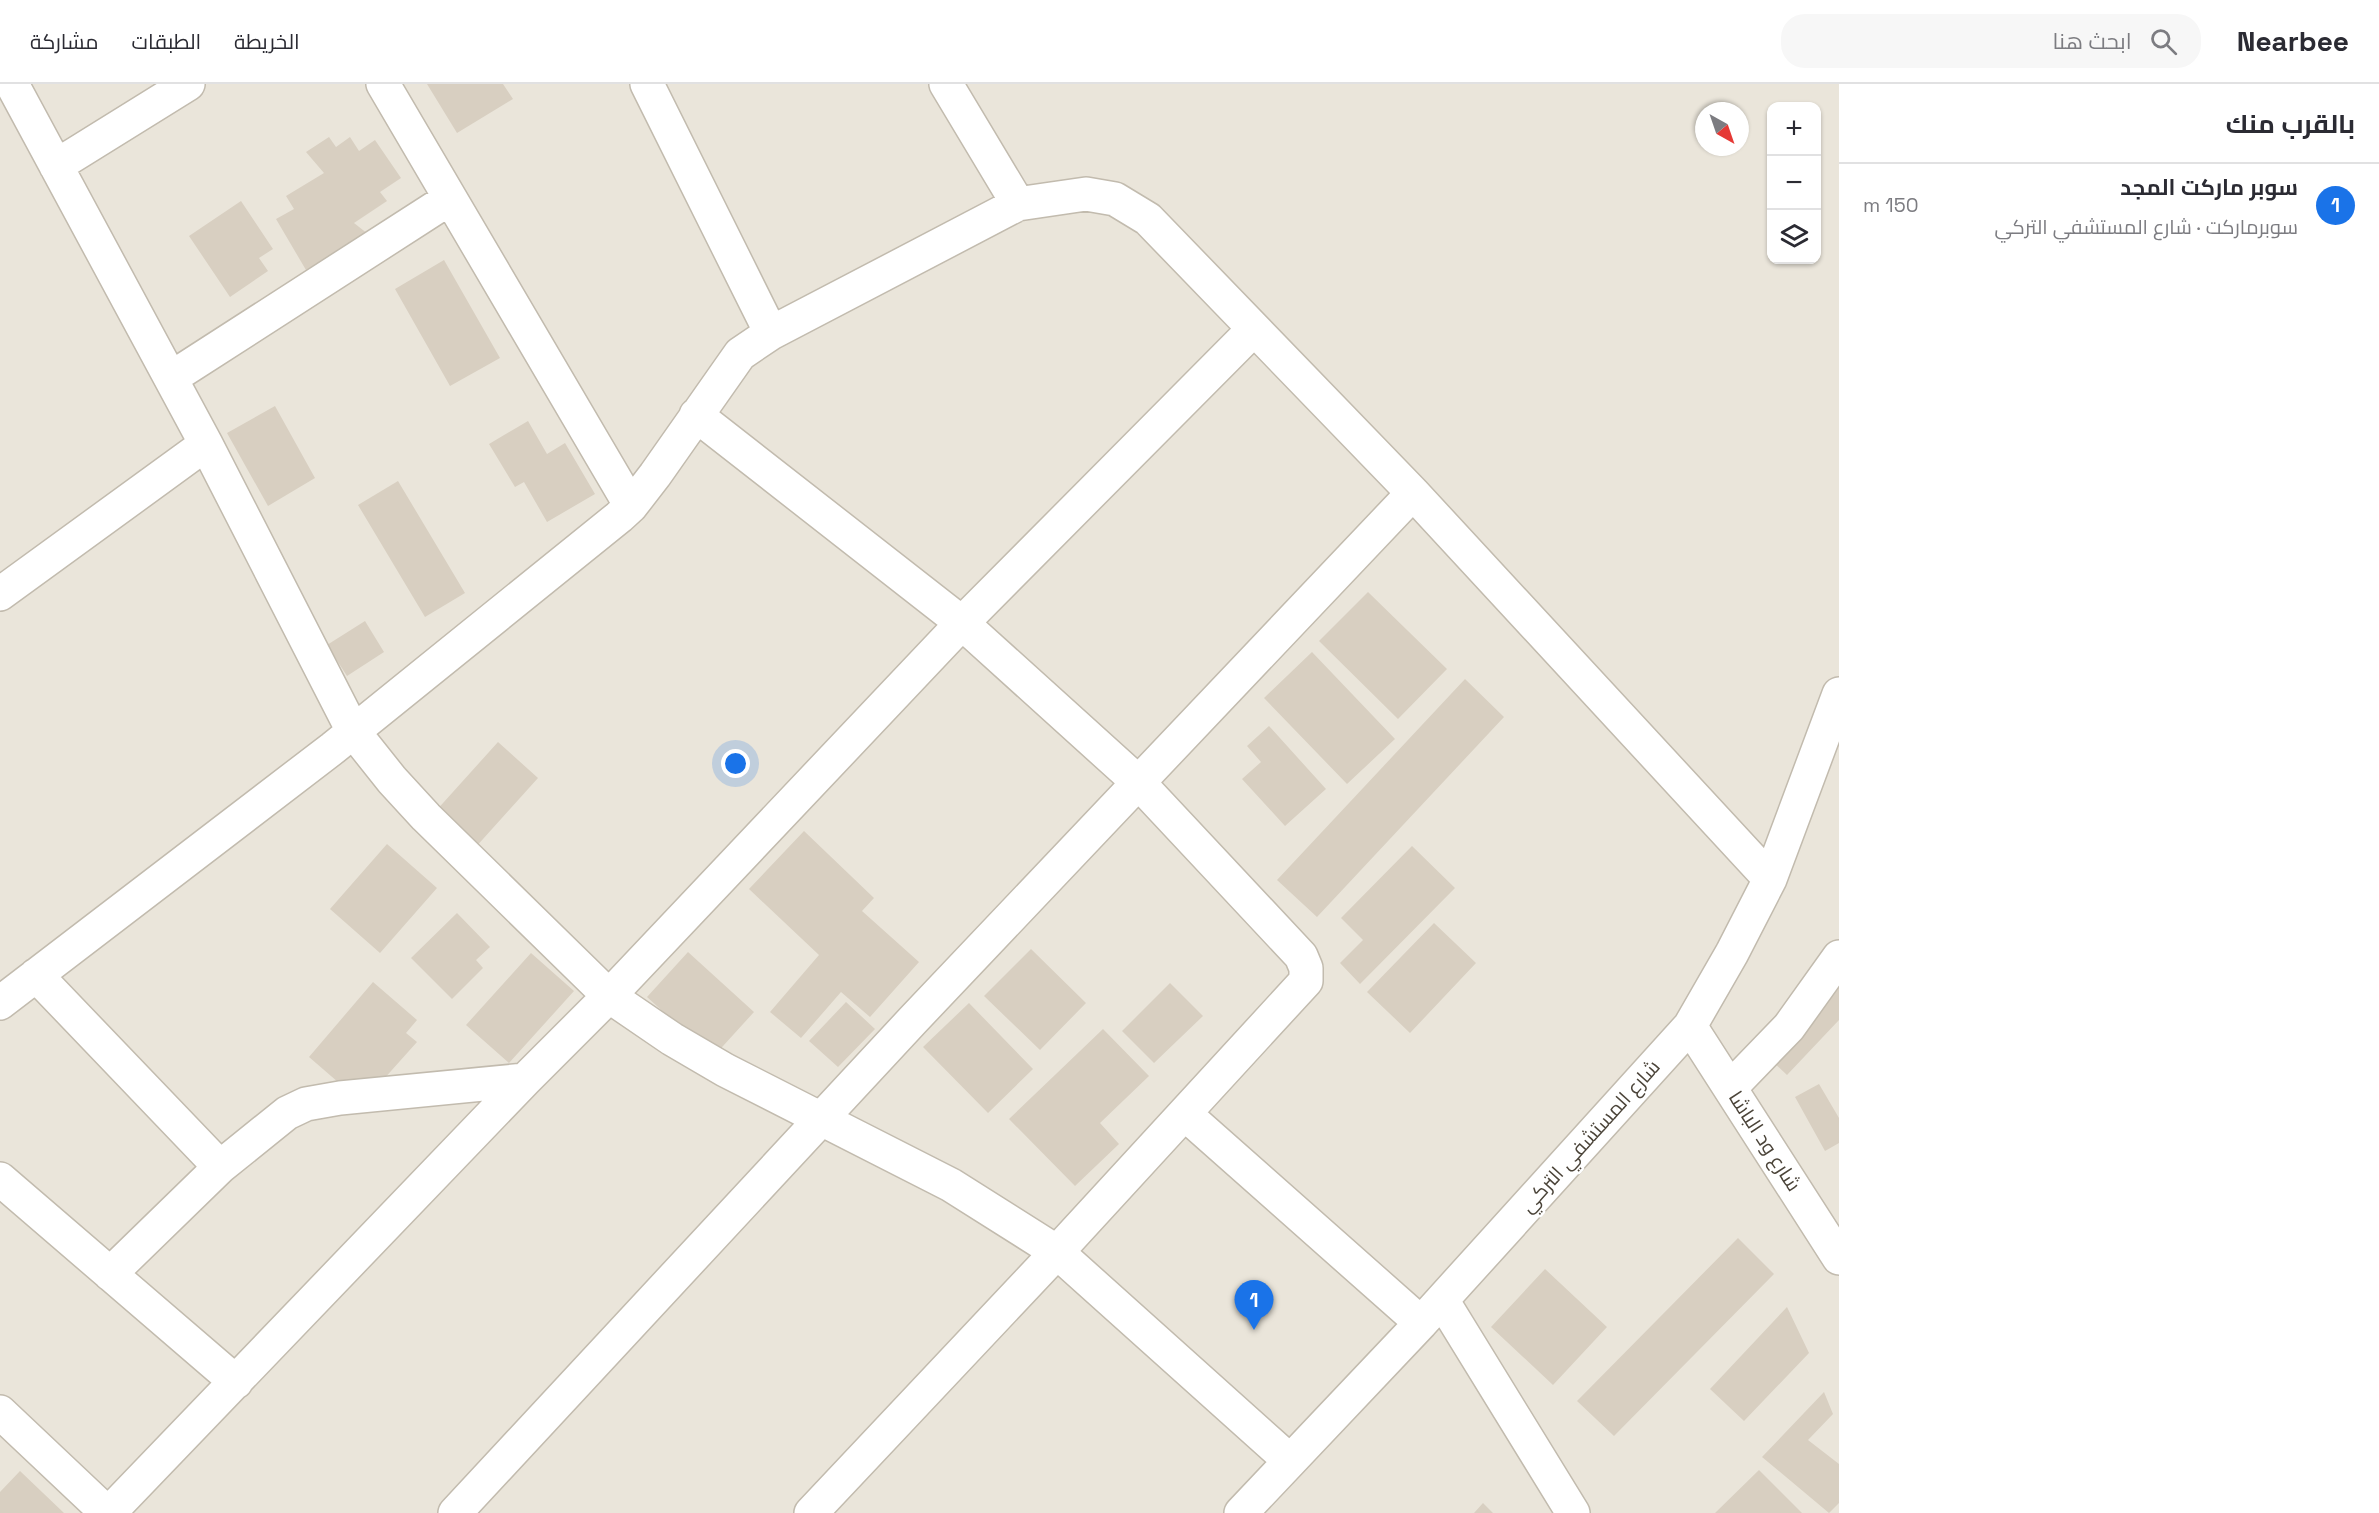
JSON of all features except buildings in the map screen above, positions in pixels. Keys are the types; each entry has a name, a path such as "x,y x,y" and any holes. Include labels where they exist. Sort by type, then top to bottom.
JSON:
{"street":[{"path":"12,84 206,444 354,731 392,780 426,817 609,996 672,1039 725,1070 822,1117 951,1185 1057,1252 1290,1461"},
{"path":"56,166 188,84"},
{"path":"383,84 632,506"},
{"path":"647,84 771,333"},
{"path":"946,84 1018,204"},
{"path":"0,1003 354,731 632,506 740,354 771,333 1018,204 1086,194 1115,200 1148,219 1413,493 1770,879"},
{"path":"171,378 449,199"},
{"path":"0,1412 108,1513 525,1080 609,996 962,623 1254,329"},
{"path":"696,415 962,623 1139,783 1301,956 1306,968 1306,981 1057,1252 811,1513"},
{"path":"0,594 206,444"},
{"path":"455,1513 822,1117 1413,493"},
{"name":"شارع المستشفي التركي","path":"1241,1513 1431,1312 1690,1026 1770,879 1839,694"},
{"path":"1731,1087 1789,1027 1839,957"},
{"path":"36,975 220,1167"},
{"name":"شارع ود الباشا","path":"1690,1026 1839,1258"},
{"path":"110,1274 220,1167 287,1113 306,1104 340,1098 525,1080"},
{"path":"1185,1114 1431,1312 1574,1513"},
{"path":"0,1179 236,1382"}],"shaded area":[{"path":"0,84 1839,84 1839,1513 0,1513"}],"place":[{"name":"سوبر ماركت المجد","path":"1254,1330"}]}
